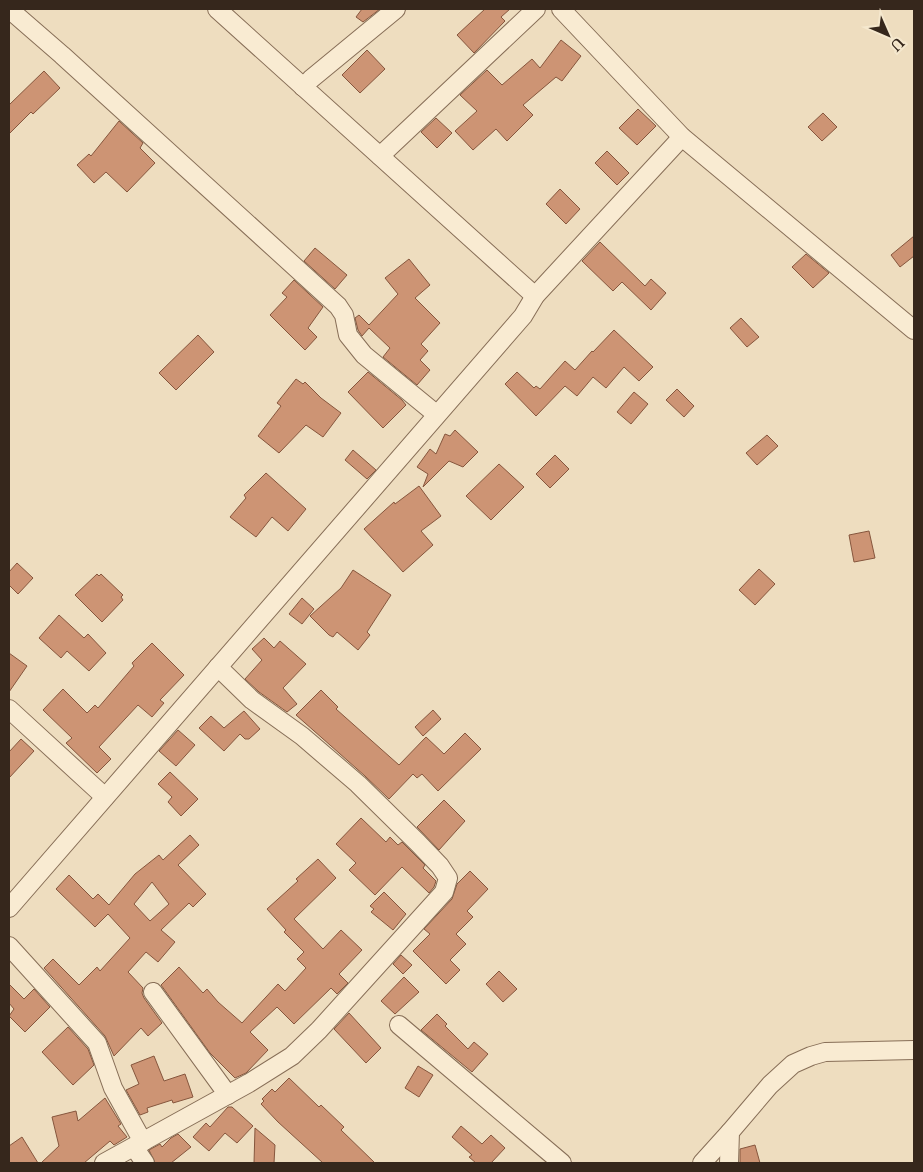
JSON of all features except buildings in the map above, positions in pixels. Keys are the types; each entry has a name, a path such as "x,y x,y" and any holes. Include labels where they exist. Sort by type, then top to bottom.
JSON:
{"street":[{"path":"9,9 338,306 344,315 348,335 364,355 436,414"},
{"path":"217,9 535,296"},
{"path":"303,87 396,9"},
{"path":"380,156 536,9"},
{"path":"561,9 682,137 914,330"},
{"path":"9,908 436,414 524,316 535,296 682,137"},
{"path":"104,1163 285,1061 305,1045 444,892 448,878 418,842 358,784 302,736 252,700 218,667"},
{"path":"9,710 105,797"},
{"path":"9,946 97,1043 113,1088 145,1163"},
{"path":"153,992 228,1094"},
{"path":"398,1025 562,1163"},
{"path":"702,1163 780,1075 793,1064 826,1052 914,1050"},
{"path":"729,1163 730,1132"}]}
